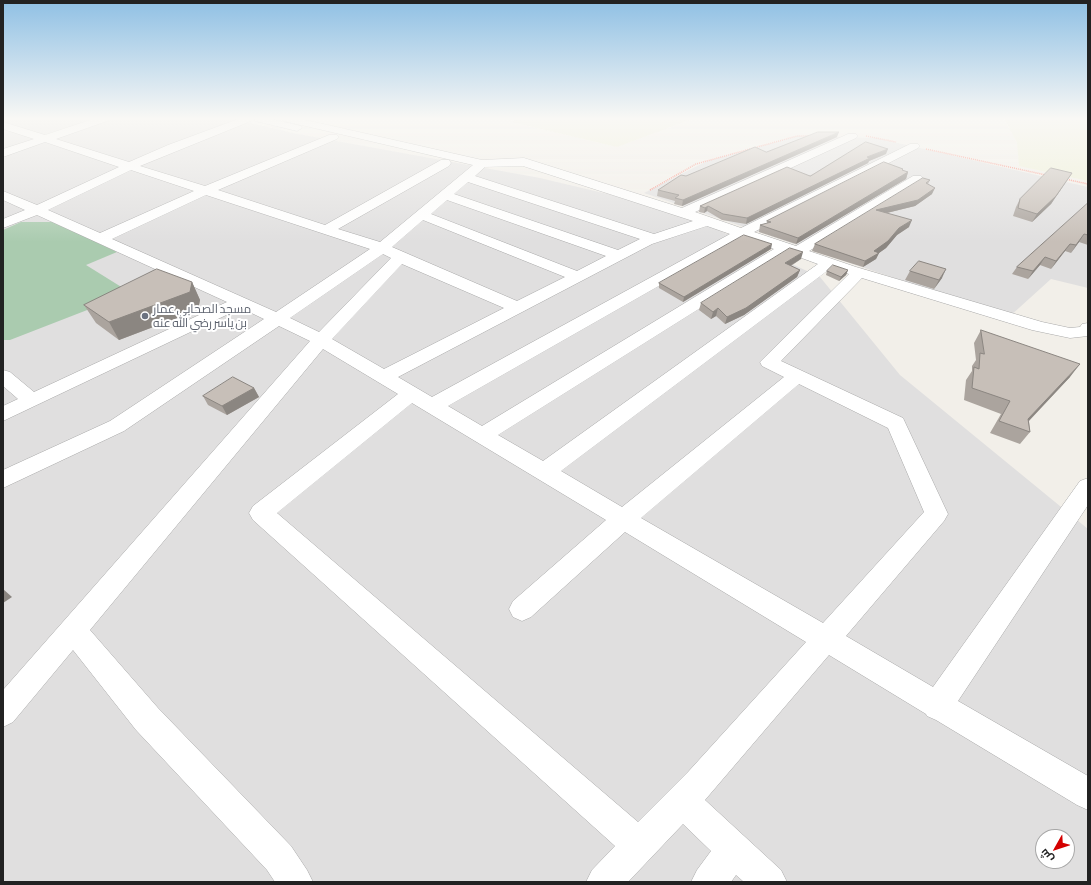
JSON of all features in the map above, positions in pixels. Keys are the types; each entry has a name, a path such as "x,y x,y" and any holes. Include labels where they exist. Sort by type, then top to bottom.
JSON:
{"street":[{"path":"109,159 391,252 518,308"},
{"path":"3,224 38,211 145,159"},
{"path":"100,239 205,191 281,159"},
{"path":"429,159 474,170 524,162 636,197 859,273 1038,326 1070,332 1085,332 1088,328"},
{"path":"435,159 474,170 656,239"},
{"path":"684,213 801,159"},
{"path":"639,845 261,513 421,400 804,200 887,159"},
{"path":"326,230 445,163"},
{"path":"3,712 321,340 422,215 474,170"},
{"path":"482,435 791,250 917,179"},
{"path":"3,195 241,302 276,320 307,332 824,640 1088,794"},
{"path":"445,195 620,256"},
{"path":"422,215 579,277"},
{"path":"383,377 620,256 656,239 707,221"},
{"path":"3,480 117,426 276,320 391,252"},
{"path":"543,473 829,263"},
{"path":"604,882 682,802 936,514 896,423 769,362 859,273"},
{"path":"3,414 241,302"},
{"path":"1070,332 1088,339"},
{"path":"3,376 30,400"},
{"path":"522,609 622,520 797,376"},
{"path":"938,706 1088,487"},
{"path":"73,629 147,719 279,858 295,882"},
{"path":"682,802 769,882"},
{"path":"709,882 734,850"}],"path":[{"path":"636,197 696,164 713,159"},
{"path":"975,159 1046,175"},
{"path":"1062,178 1088,184"}],"shaded area":[{"path":"3,159 437,159 540,178 675,210 820,277 900,375 1088,529 1088,882 3,882"},
{"path":"713,159 969,159 1088,187 1088,288 1051,279 1009,317 644,193"}],"green space":[{"path":"1018,159 1088,159 1088,181 1019,166"},
{"path":"21,222 54,222 117,252 86,265 131,293 10,340 3,340 3,230"}],"building":[{"path":"726,159 776,159 683,200 675,198 679,195 658,190 681,175 686,176"},
{"path":"838,159 867,159 747,218 723,214 708,206 705,208 700,206 787,167 810,176"},
{"path":"884,162 908,172 798,238 760,225 771,222 767,221"},
{"path":"1051,168 1072,173 1056,196 1037,214 1018,208 1020,199"},
{"path":"923,178 930,180 926,183 935,188 918,200 876,210 912,220 899,228 888,241 874,251 879,253 865,261 815,244"},
{"path":"1088,203 1088,235 1084,234 1076,245 1070,244 1056,261 1045,257 1033,271 1017,267"},
{"path":"744,235 772,244 684,297 659,283"},
{"path":"790,248 803,252 785,263 800,270 746,308 727,317 718,308 713,312 701,303"},
{"path":"919,261 946,269 939,280 910,271"},
{"path":"833,265 848,270 841,277 827,271"},
{"path":"157,269 192,282 190,292 109,322 84,305"},
{"path":"981,330 1080,364 1028,419 1030,432 999,421 1010,401 972,388 974,367 979,369 980,353 984,354"},
{"path":"233,377 254,388 222,406 203,396"}],"place":[{"name":"مسجد الصحابي عمار بن ياسر رضي الله عنه","path":"145,316"}]}
